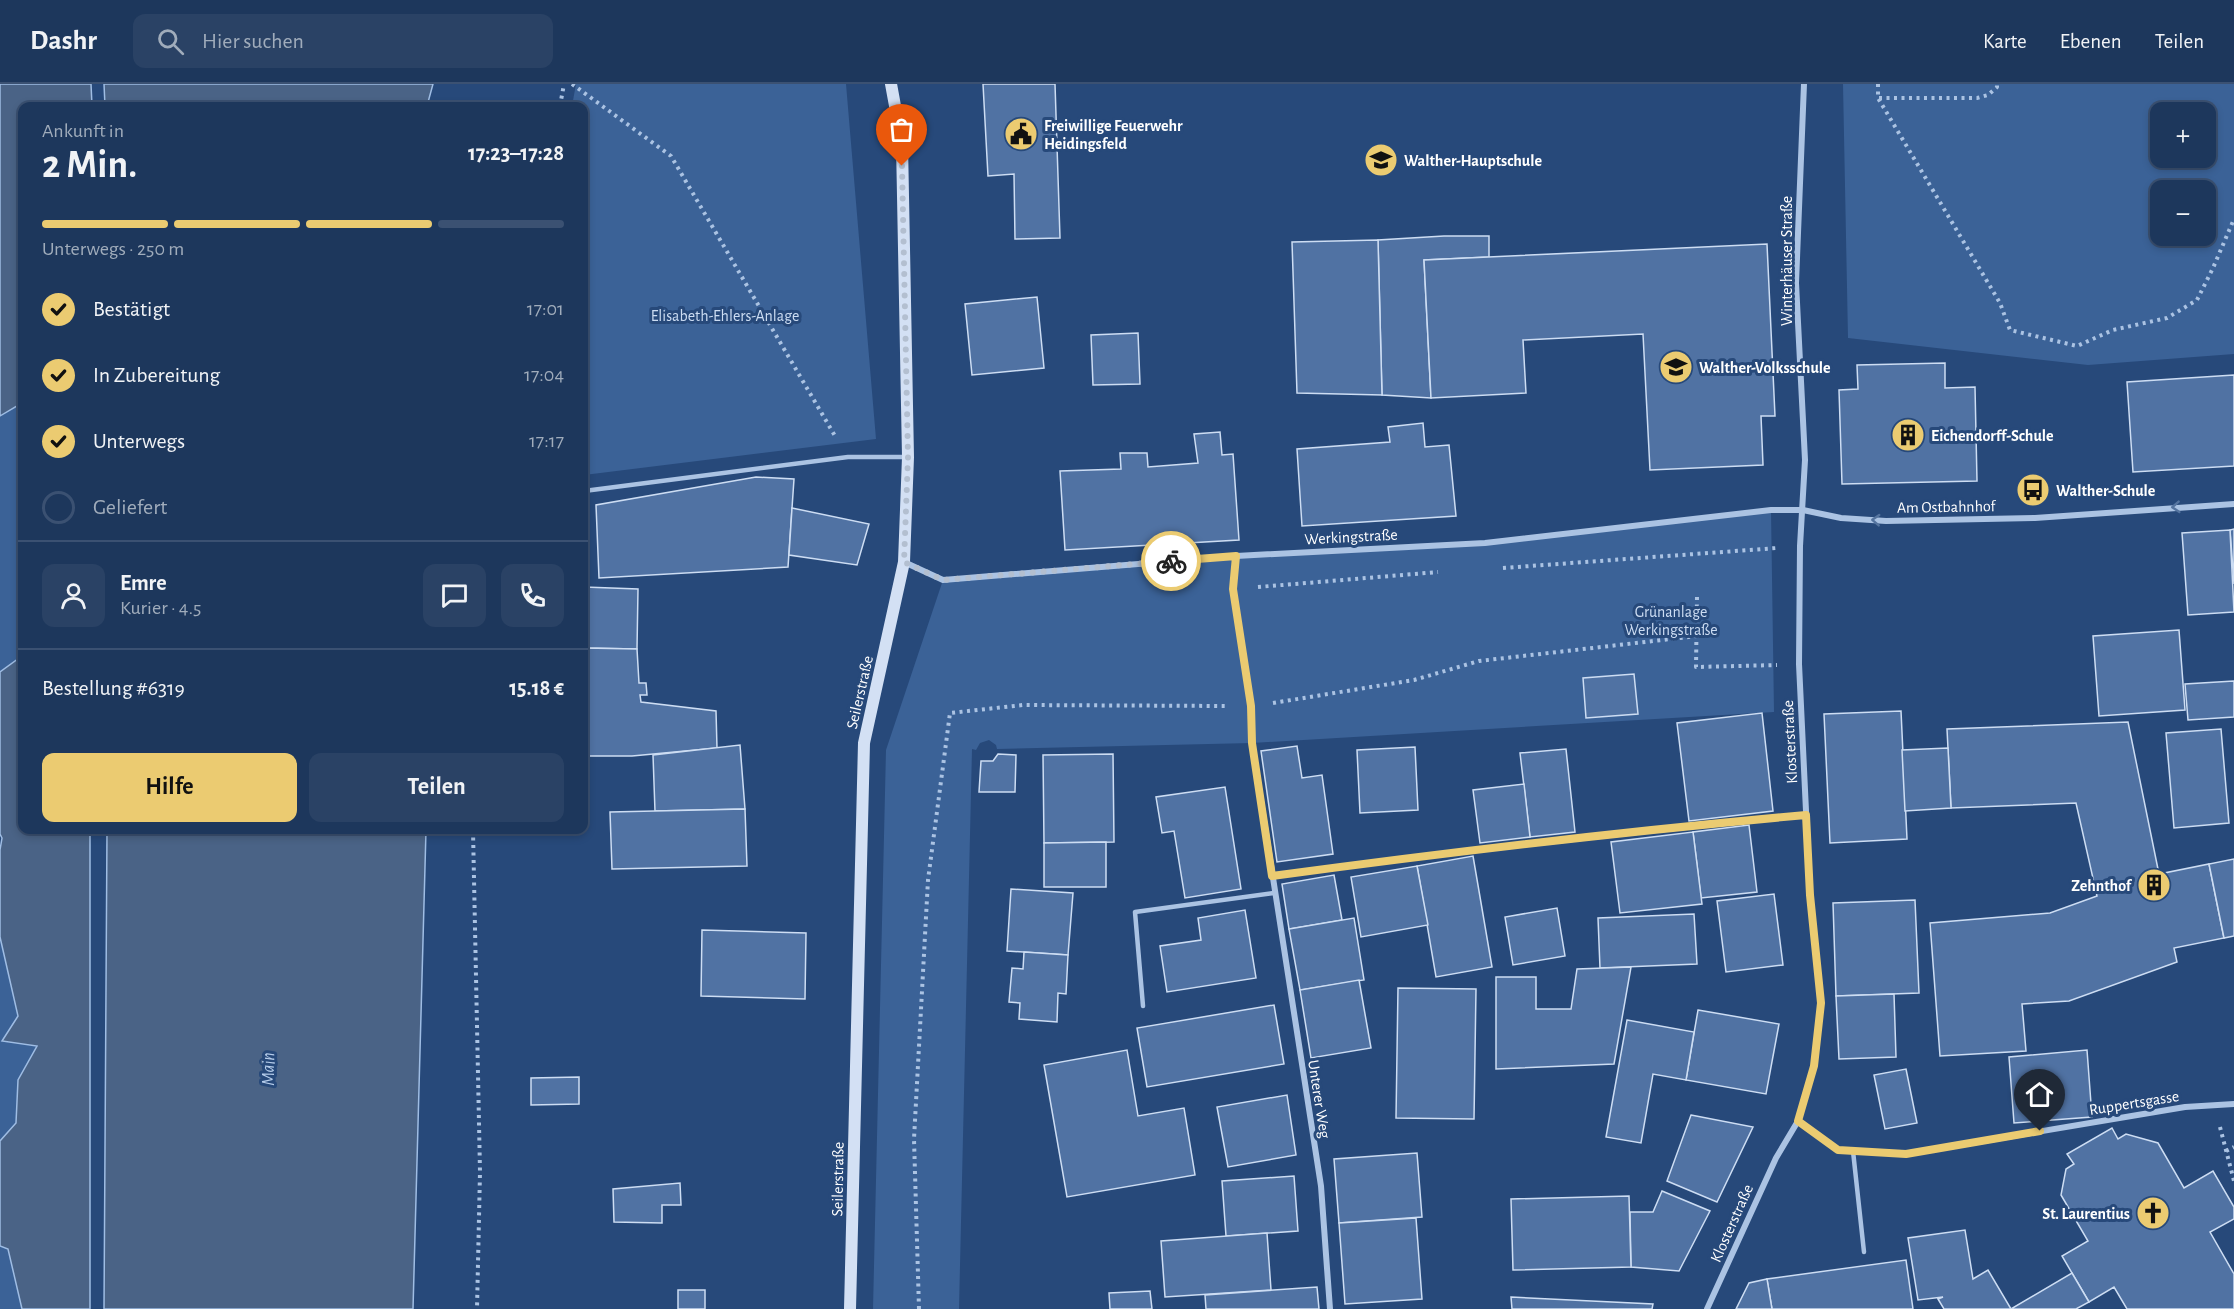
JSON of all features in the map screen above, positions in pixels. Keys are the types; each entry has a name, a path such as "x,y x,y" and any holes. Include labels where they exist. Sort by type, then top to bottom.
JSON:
{"main road":[{"name":"Seilerstraße","path":"850,1309 864,743 904,562 908,457 902,144 891,84"}],"street":[{"name":"Winterhäuser Straße","path":"1803,510 1805,460 1796,283 1804,84"},
{"name":"Am Ostbahnhof","path":"1803,510 1841,518 1897,520 2035,518 2234,504"},
{"name":"Werkingstraße","path":"904,562 943,580 1236,556 1485,543 1771,510 1803,510"},
{"name":"Klosterstraße","path":"1707,1309 1772,1167 1798,1121 1814,1066 1821,1003 1810,895 1799,664 1800,546 1803,510"},
{"name":"Unterer Weg","path":"1236,556 1233,589 1251,706 1252,743 1321,1186 1330,1309"},
{"path":"1272,876 1497,846 1806,815"},
{"name":"Ruppertsgasse","path":"1798,1121 1838,1150 1906,1154 2185,1107 2234,1104"}],"lane":[{"path":"588,490 848,457 908,457"},
{"path":"1143,1006 1135,912 1274,893"},
{"path":"1853,1151 1864,1252"}],"path":[{"path":"561,102 564,84"},
{"path":"572,84 671,156 848,457"},
{"path":"1878,84 1878,98 2000,303 2010,330 2077,346 2113,330 2167,318 2196,300 2234,219"},
{"path":"1878,98 1977,98 1988,95 1997,87 1997,84"},
{"path":"1499,568 1662,558 1800,546"},
{"path":"1233,589 1441,572"},
{"path":"1697,597 1696,667 1799,664"},
{"path":"919,1309 914,1139 927,880 950,713 1023,705 1251,706 1414,680 1479,661 1697,636"},
{"path":"473,834 480,1172 477,1309"},
{"path":"2219,1121 2234,1181"},
{"path":"2226,1151 2234,1147"}],"green space":[{"name":"Elisabeth-Ehlers-Anlage","path":"576,84 846,84 876,439 588,475 588,102 573,102"},
{"path":"1843,84 2234,84 2234,354 2088,365 1848,338"},
{"path":"18,405 18,659 0,672 0,416"},
{"name":"Grünanlage Werkingstraße","path":"1771,510 1774,712 1252,743 997,749 996,745 989,740 980,743 976,750 972,749 959,1309 873,1309 886,750 943,580 1236,556 1485,543"},
{"path":"0,937 18,1016 37,1046 18,1080 16,1123 0,1141"},
{"path":"0,1246 8,1249 22,1309 0,1309"}],"water":[{"path":"0,84 91,84 92,102 18,102 18,405 0,416"},
{"path":"104,84 433,84 428,102 105,102"},
{"path":"18,659 18,834 90,834 90,1309 22,1309 8,1249 0,1246 0,1141 16,1123 18,1080 37,1046 2,1041 18,1016 0,937 2,838 0,834 0,672"},
{"name":"Main","path":"107,834 426,834 413,1309 104,1309"}],"building":[{"name":"Freiwillige Feuerwehr Heidingsfeld","path":"983,84 1055,84 1060,238 1015,239 1014,174 988,176"},
{"path":"1489,236 1489,257 1424,260 1431,398 1382,395 1378,240"},
{"path":"1378,240 1382,395 1297,393 1292,242"},
{"path":"1767,244 1775,416 1761,416 1763,465 1650,470 1643,334 1523,340 1526,393 1431,398 1424,260"},
{"path":"1037,297 1044,368 972,375 965,304"},
{"path":"1138,333 1140,384 1093,385 1091,335"},
{"name":"Eichendorff-Schule","path":"1945,363 1945,388 1975,387 1977,481 1842,484 1839,390 1858,389 1857,365"},
{"path":"2234,375 2234,466 2133,472 2127,382"},
{"path":"1423,423 1425,447 1449,445 1456,516 1302,526 1297,449 1390,442 1388,427"},
{"path":"1220,432 1222,455 1233,454 1239,540 1065,550 1060,471 1121,469 1120,453 1147,453 1148,467 1198,463 1194,434"},
{"path":"756,477 794,479 788,567 599,578 596,505"},
{"path":"792,508 869,524 857,565 789,555"},
{"path":"2234,529 2234,584 2230,530"},
{"path":"2230,530 2234,612 2188,615 2182,533"},
{"path":"588,587 638,589 637,649 588,648"},
{"path":"2179,630 2185,710 2099,716 2093,636"},
{"path":"588,648 637,649 639,683 646,683 647,695 640,695 641,702 716,711 717,748 632,756 588,756"},
{"path":"1634,674 1638,714 1586,718 1583,678"},
{"path":"2234,681 2234,717 2188,720 2185,684"},
{"path":"1901,711 1907,839 1830,843 1824,714"},
{"path":"1762,713 1773,811 1689,821 1677,723"},
{"name":"Zehnthof","path":"2128,722 2159,874 2209,864 2224,938 2174,948 2177,962 2069,1001 2022,1004 2026,1051 1940,1056 1930,923 2050,913 2097,896 2076,803 1951,808 1947,729"},
{"path":"2221,729 2229,823 2174,828 2166,733"},
{"path":"740,745 745,809 655,811 653,755"},
{"path":"1297,746 1302,778 1322,775 1333,854 1277,862 1261,751"},
{"path":"1415,747 1418,810 1360,813 1357,750"},
{"path":"1948,748 1951,808 1905,811 1902,750"},
{"path":"1566,749 1575,832 1530,837 1520,753"},
{"path":"998,754 1016,755 1015,792 979,792 981,761 993,761"},
{"path":"1113,754 1114,842 1044,843 1043,755"},
{"path":"1524,784 1530,837 1480,843 1473,790"},
{"path":"1225,787 1241,889 1185,898 1174,831 1162,833 1156,797"},
{"path":"745,809 747,866 612,869 610,812"},
{"path":"1749,825 1757,892 1701,898 1693,832"},
{"path":"1693,832 1702,904 1620,913 1611,842"},
{"path":"1106,842 1106,887 1044,887 1044,843"},
{"path":"1473,856 1492,967 1436,977 1417,866"},
{"path":"2234,859 2234,936 2224,938 2209,864"},
{"path":"1417,866 1428,925 1361,937 1351,877"},
{"path":"1334,875 1342,920 1289,929 1282,884"},
{"path":"1011,889 1073,893 1068,955 1007,951"},
{"path":"1774,894 1783,965 1726,972 1717,901"},
{"path":"1915,900 1919,993 1836,996 1833,903"},
{"path":"1557,908 1565,956 1513,965 1505,917"},
{"path":"1245,910 1256,978 1167,992 1160,946 1201,940 1198,918"},
{"path":"1694,914 1697,964 1600,968 1598,918"},
{"path":"1354,918 1364,980 1300,990 1289,929"},
{"path":"702,930 806,933 805,999 701,996"},
{"path":"1024,952 1068,955 1066,994 1058,993 1057,1022 1019,1019 1020,1003 1009,1002 1012,968 1023,969"},
{"path":"1631,967 1614,1064 1496,1069 1496,977 1536,977 1536,1009 1571,1009 1577,969"},
{"path":"1359,980 1371,1048 1311,1058 1300,990"},
{"path":"1398,988 1476,989 1474,1119 1396,1118"},
{"path":"1894,994 1896,1057 1839,1059 1836,996"},
{"path":"1274,1005 1284,1064 1147,1087 1137,1028"},
{"path":"1698,1010 1779,1024 1766,1094 1686,1080"},
{"path":"1627,1020 1694,1032 1686,1080 1653,1074 1641,1143 1606,1137"},
{"path":"1127,1050 1138,1116 1184,1108 1195,1175 1067,1197 1044,1065"},
{"path":"2087,1050 2092,1117 2014,1123 2009,1057"},
{"path":"1906,1069 1917,1123 1885,1129 1874,1075"},
{"path":"579,1077 579,1104 531,1105 531,1078"},
{"path":"1287,1095 1296,1155 1228,1167 1217,1107"},
{"path":"1691,1115 1753,1127 1717,1202 1667,1181"},
{"name":"St. Laurentius","path":"2112,1128 2118,1139 2126,1134 2158,1143 2184,1188 2213,1171 2234,1207 2234,1219 2210,1232 2234,1274 2234,1309 2127,1309 2114,1287 2089,1302 2062,1256 2088,1241 2061,1195 2066,1169 2074,1164 2067,1154"},
{"path":"1417,1153 1422,1217 1339,1223 1334,1159"},
{"path":"1294,1176 1298,1231 1226,1236 1222,1181"},
{"path":"680,1183 681,1205 662,1205 662,1223 614,1222 613,1189"},
{"path":"1662,1191 1710,1211 1679,1271 1631,1267 1630,1212 1653,1212"},
{"path":"1629,1196 1631,1267 1513,1270 1511,1199"},
{"path":"1416,1218 1422,1299 1345,1304 1339,1223"},
{"path":"1965,1230 1973,1279 1988,1270 2011,1309 1944,1309 1938,1299 1943,1297 1918,1300 1908,1238"},
{"path":"1267,1233 1271,1290 1165,1297 1161,1241"},
{"path":"1906,1260 1913,1309 1772,1309 1767,1279"},
{"path":"2072,1273 2089,1302 2076,1309 2011,1309"},
{"path":"1767,1279 1772,1309 1736,1309 1749,1283"},
{"path":"1317,1287 1319,1309 1206,1309 1205,1295"},
{"path":"678,1290 705,1290 705,1309 678,1309"},
{"path":"1150,1291 1152,1309 1110,1309 1109,1293"},
{"path":"1511,1297 1653,1304 1652,1309 1512,1309"}],"way so far":[{"path":"902,166 908,457 904,562 943,580 1171,561"}],"place":[{"name":"Freiwillige Feuerwehr Heidingsfeld","path":"1021,134"},
{"name":"Walther-Hauptschule","path":"1381,160"},
{"name":"Walther-Volksschule","path":"1676,367"},
{"name":"Eichendorff-Schule","path":"1908,435"},
{"name":"Walther-Schule","path":"2033,490"},
{"name":"Zehnthof","path":"2154,885"},
{"name":"St. Laurentius","path":"2153,1213"}],"route":[{"path":"1171,561 1236,556 1233,589 1251,706 1252,743 1272,876 1474,849 1806,815 1810,895 1821,1003 1814,1066 1798,1121 1838,1150 1906,1154 2040,1131"}]}
